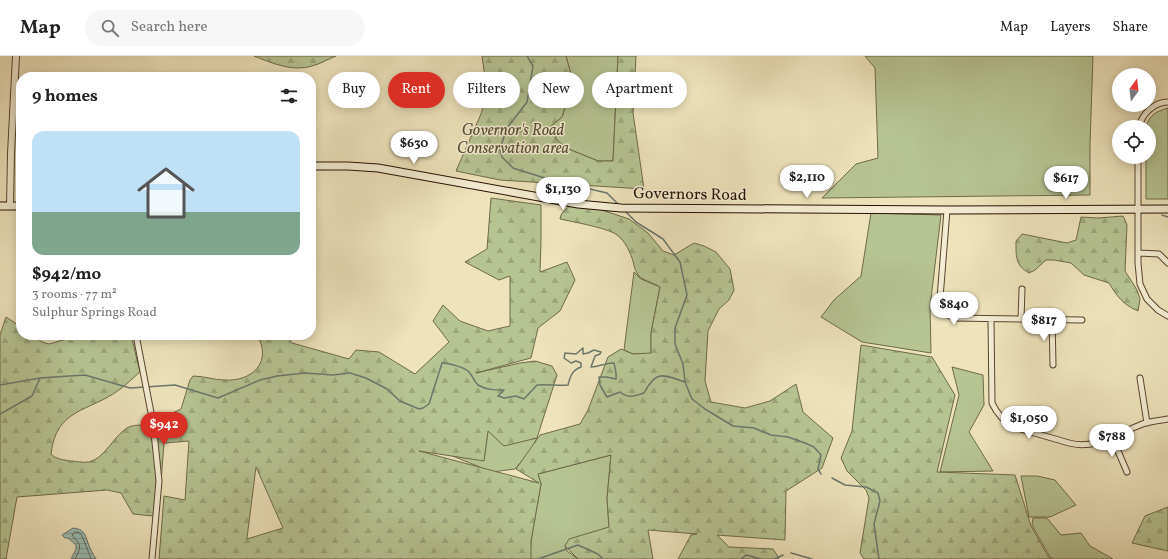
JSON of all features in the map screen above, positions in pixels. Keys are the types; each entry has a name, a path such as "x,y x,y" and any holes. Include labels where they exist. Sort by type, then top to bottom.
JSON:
{"main road":[{"name":"Governors Road","path":"316,166 378,168 570,202 621,208 1168,210"},
{"path":"0,206 16,206"}],"street":[{"path":"10,206 16,56"},
{"path":"1141,120 1153,106 1168,102"},
{"path":"1138,164 1138,263 1140,284 1147,299 1158,310 1168,316"},
{"path":"947,210 940,298 943,309 949,316 955,318 1082,320"},
{"path":"1139,253 1159,254 1168,263"},
{"path":"1021,319 1022,289"},
{"path":"991,319 992,403 997,414 1014,427 1076,445 1100,442 1147,423 1168,419"},
{"path":"1052,320 1052,365"},
{"path":"137,340 153,424 159,481 152,559"},
{"path":"1140,378 1147,423"},
{"path":"1112,437 1127,472"}],"green space":[{"path":"254,56 336,56 315,65 305,68 297,68 282,66"},
{"name":"Governor's Road Conservation area","path":"482,56 566,56 570,72 528,72 528,108 565,108 562,117 551,126 556,139 566,148 598,161 613,161 616,108 633,108 644,189 500,180 456,171 483,108 520,108 520,72 484,72"},
{"path":"566,56 618,56 617,72 592,72 592,108 616,108 613,161 598,161 566,148 556,139 551,126 562,117 565,108 584,108 584,72 570,72"},
{"name":"Governor's Road Conservation area","path":"618,56 636,56 635,72 617,72"},
{"path":"865,56 1093,56 1090,195 822,198 856,164 878,158 875,68"},
{"path":"1168,108 1168,199 1146,199 1146,164 1156,164 1156,120 1149,120 1154,114"},
{"path":"491,198 541,205 540,272 567,262 575,280 560,311 538,328 531,358 476,373 535,361 552,366 557,375 537,438 504,446 488,431 484,461 419,451 539,483 516,469 540,435 580,424 588,410 608,357 621,349 633,354 651,353 651,333 660,287 644,280 639,276 635,270 627,247 617,235 588,225 560,219 562,213 578,202 629,219 648,233 663,251 674,255 694,243 716,252 730,269 734,290 729,300 719,309 708,331 705,381 711,402 745,408 770,401 796,384 803,412 833,438 822,468 786,491 785,540 717,535 729,547 773,549 779,558 678,559 691,535 697,534 648,530 653,559 578,559 565,546 569,539 609,527 607,498 611,455 538,474 541,484 531,541 531,559 159,559 164,496 185,500 189,441 164,443 160,495 156,514 153,516 133,514 121,493 107,490 17,497 6,559 0,559 0,335 6,317 16,324 16,340 39,340 49,344 63,340 132,340 140,372 119,390 67,419 54,439 51,454 53,456 65,460 89,462 100,456 127,428 148,424 181,409 190,380 193,376 220,380 234,380 251,374 261,362 263,354 259,340 290,340 292,343 349,359 356,350 379,352 415,374 449,342 433,321 443,305 460,321 488,331 510,326 510,276 499,280 465,262 487,249","holes":["256,467 283,528 247,539"]},
{"path":"871,213 941,215 930,307 931,353 862,342 821,317 834,300 861,276"},
{"path":"1123,216 1127,225 1125,271 1137,290 1140,299 1138,311 1128,306 1120,299 1109,283 1084,275 1071,263 1046,260 1035,270 1029,273 1021,267 1017,260 1016,241 1022,234 1067,243 1076,240 1081,217 1098,218"},
{"path":"634,272 641,279 660,287 651,333 651,354 633,354 624,350"},
{"path":"861,345 932,357 955,395 937,472 1015,475 1031,526 1049,558 1052,559 864,559 860,553 869,498 866,490 847,471 841,458 852,431"},
{"path":"952,367 983,375 984,405 969,432 993,471 940,472 959,395"},
{"path":"488,430 517,441 537,438 531,450 515,469 492,472 450,455 484,460"},
{"path":"611,455 607,498 609,527 565,546 567,551 578,559 530,559 531,541 541,484 538,474"},
{"path":"1021,476 1037,476 1055,480 1076,505 1050,517 1029,517"},
{"path":"1168,507 1168,551 1132,543 1145,516"},
{"path":"1033,518 1047,518 1061,535 1081,533 1090,546 1113,559 1054,559 1050,557 1032,525"}],"water":[{"path":"73,528 84,532 96,559 71,559 76,549 76,545 62,535"}],"waterway":[{"path":"527,56 533,66 527,102 507,128 500,149 502,157 513,168 551,180 607,193 618,204"},
{"path":"626,212 636,222 663,239 680,262 687,295 675,328 675,344 683,364 685,382 692,399 705,409 733,426 754,428 771,435 788,437 814,447 821,455 818,469 821,474"},
{"path":"1162,215 1168,217"},
{"path":"0,385 40,378 85,375 130,388 175,385 218,398 260,380 277,376 305,373 333,375 350,373 366,378 387,389 400,401 419,409 429,404 442,363 464,368 481,387 504,390 498,396 504,398 516,396 524,399 537,385 568,385 572,374 575,370 581,367 581,363 576,361 571,363 564,358 565,353 576,354 583,348 583,354 594,350 601,352 595,356 591,367 614,363 616,379 599,377 600,385 607,397 620,392 626,396 634,396 644,393 653,380 661,376 671,377 685,382"},
{"path":"0,414 32,396 40,378"},
{"path":"832,478 845,485 866,487 878,493 880,501 874,524 879,559"},
{"path":"538,559 578,545 598,554 603,559"},
{"path":"791,553 812,559"},
{"path":"741,559 746,555 761,559"},
{"path":"775,559 783,555"}]}
